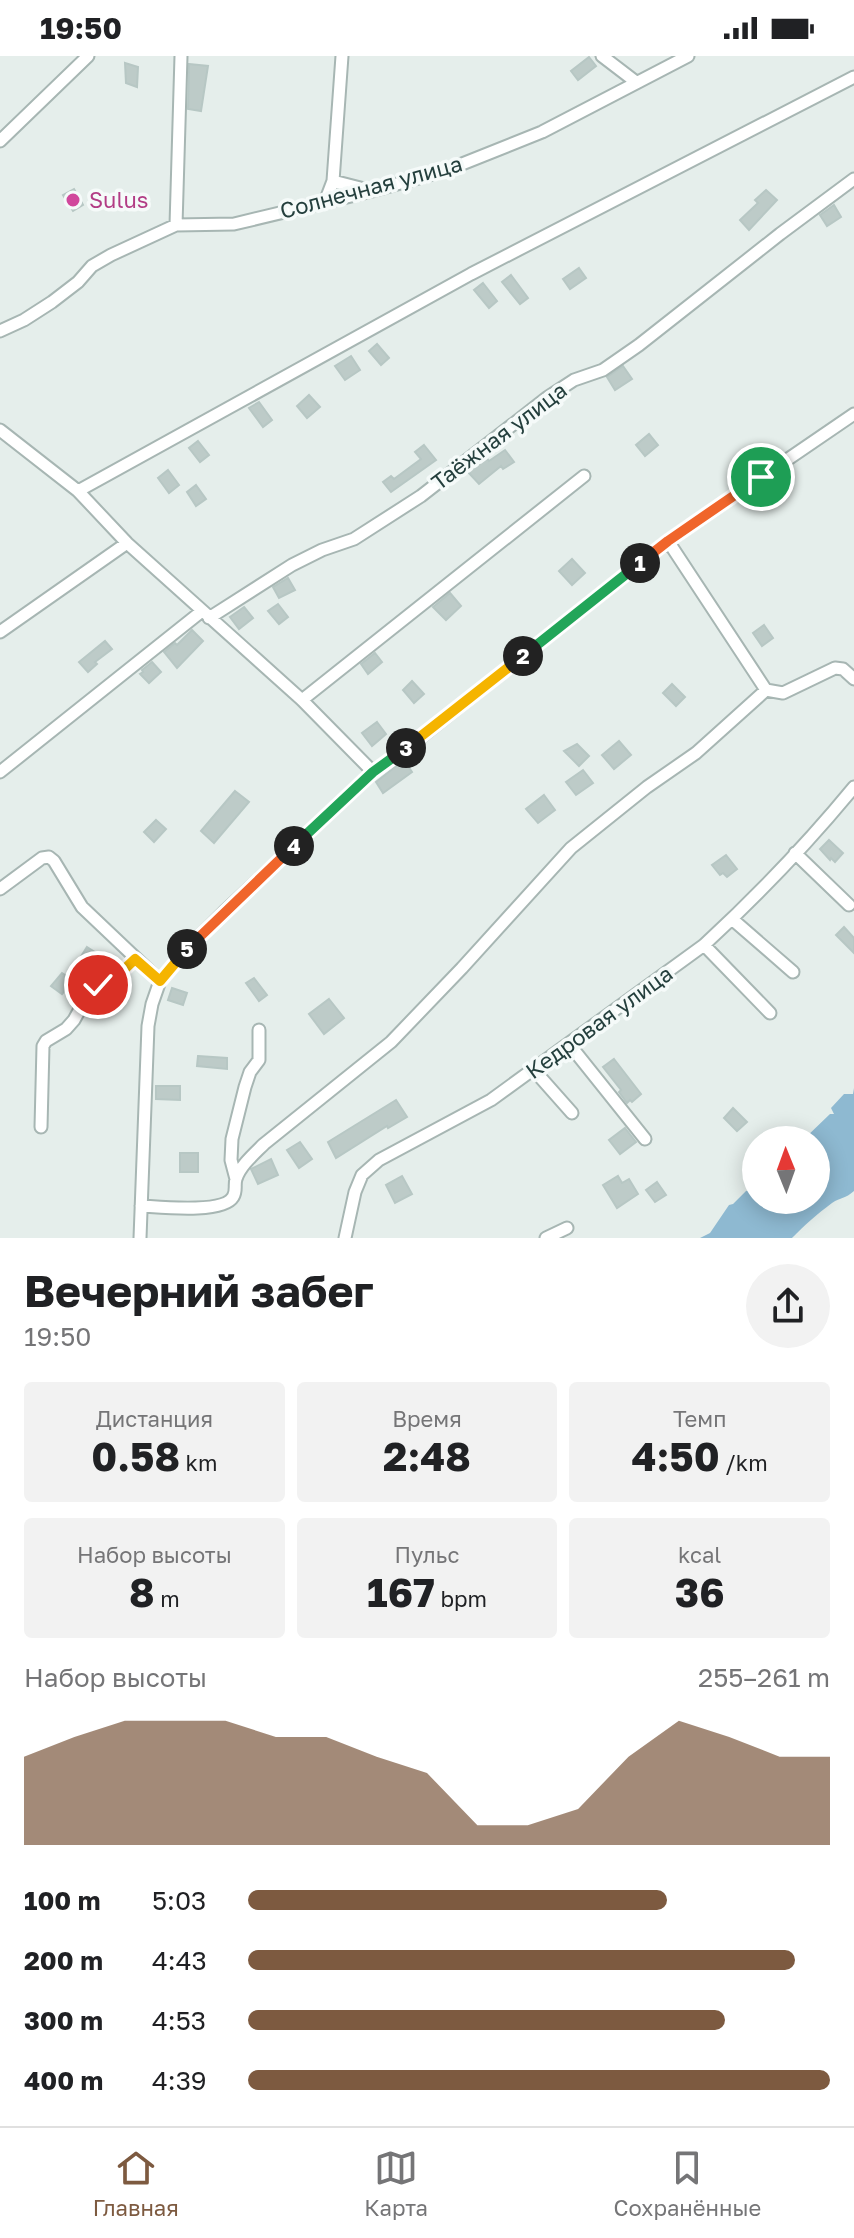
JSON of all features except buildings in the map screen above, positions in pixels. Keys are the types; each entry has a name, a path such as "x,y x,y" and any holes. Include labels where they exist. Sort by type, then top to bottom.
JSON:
{"street":[{"path":"0,141 88,56"},
{"path":"0,331 52,302 78,282 92,266 176,225 181,56"},
{"path":"325,202 333,181 342,56"},
{"path":"602,56 636,82"},
{"name":"Солнечная улица","path":"176,225 234,224 447,170 542,132 688,56"},
{"path":"78,491 471,274 854,77"},
{"name":"Таёжная улица","path":"0,772 205,614 292,565 354,539 421,496 548,397 574,380 603,370 854,179"},
{"path":"333,181 372,191"},
{"path":"140,1238 148,1026 160,981 186,950 373,772 668,541 854,414"},
{"path":"0,430 78,491 127,543 302,700 373,772"},
{"path":"302,700 584,476"},
{"path":"668,541 766,690 783,693 835,668 843,669 854,679"},
{"path":"0,632 127,543"},
{"path":"236,1179 249,1158 264,1144 401,1032 571,848 647,787 696,753 766,690"},
{"name":"Кедровая улица","path":"345,1238 362,1175 379,1160 491,1100 704,945 829,818 854,787"},
{"path":"795,853 849,905"},
{"path":"0,889 42,858 49,857 82,907 160,981"},
{"path":"732,919 793,972"},
{"path":"704,945 770,1013"},
{"path":"41,1127 43,1046 74,1020 89,993 98,985 115,978 135,959"},
{"path":"141,1206 219,1207 234,1196 236,1179 231,1160 232,1139 250,1072 259,1060 259,1030"},
{"path":"569,1044 645,1139"},
{"path":"533,1069 572,1113"},
{"path":"546,1238 567,1228"}],"water":[{"path":"854,1088 854,1191 830,1205 830,1126 818,1126 834,1114 831,1108 844,1094 853,1094"},
{"path":"742,1195 742,1214 818,1214 792,1238 700,1238 710,1233 729,1205"}],"place":[{"name":"Sulus","path":"73,200"}],"route":[{"path":"98,985 115,978 135,959 160,981 224,912 373,772 668,541 761,477"}]}
